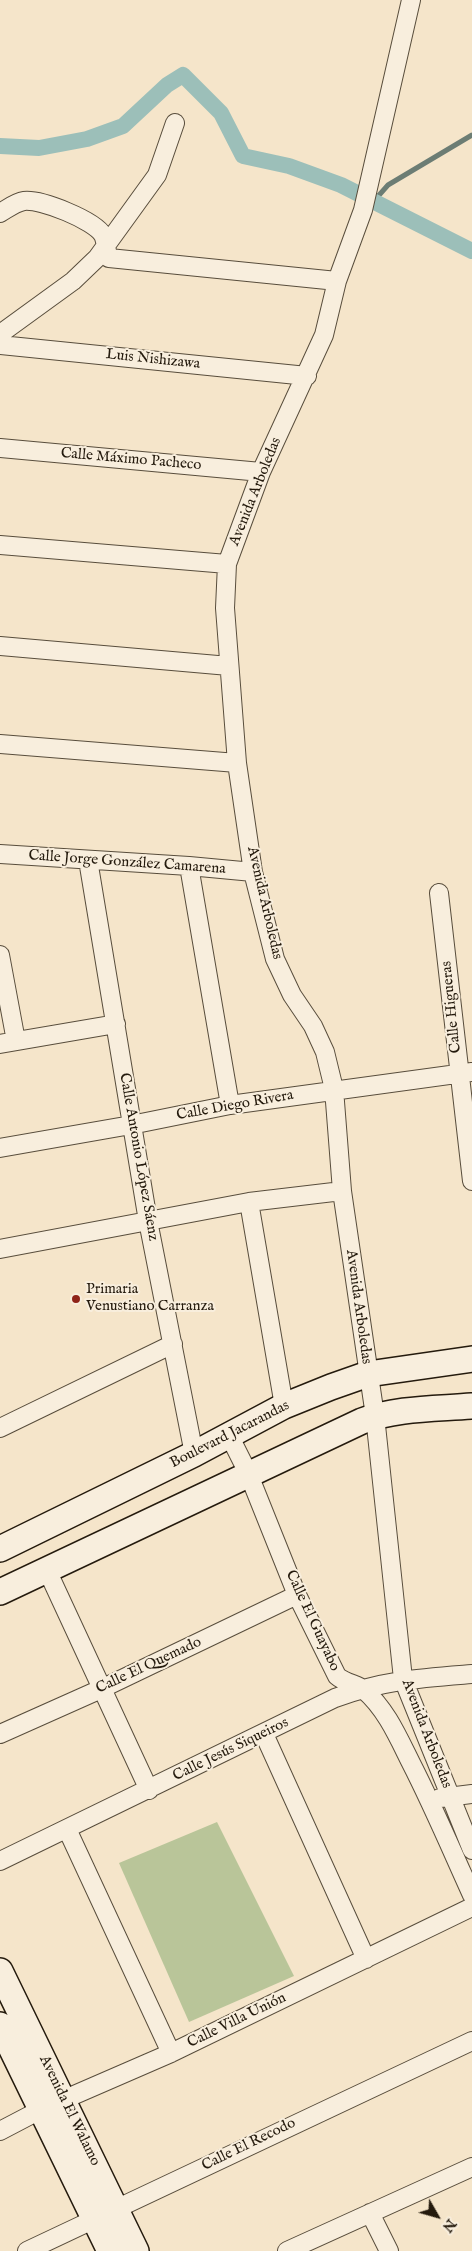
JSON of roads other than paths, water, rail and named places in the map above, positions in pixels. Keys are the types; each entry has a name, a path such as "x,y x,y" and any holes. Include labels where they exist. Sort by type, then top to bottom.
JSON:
{"main road":[{"name":"Boulevard Jacarandas","path":"0,1548 194,1454 284,1406 368,1374 472,1359"},
{"path":"0,1592 375,1416 412,1410 472,1406"},
{"name":"Avenida El Walamo","path":"0,1971 53,2105 105,2214 136,2251"},
{"name":"Avenida El Walamo","path":"0,2025 53,2105"},
{"name":"Avenida El Walamo","path":"105,2214 110,2251"}],"street":[{"name":"Avenida Arboledas","path":"411,0 363,210 337,281 324,335 307,376 261,472 227,564 225,608 238,763 253,872 275,959 292,995 313,1026 325,1052 334,1089 342,1190 375,1416 403,1679 472,1850"},
{"path":"0,334 87,269 157,175 175,123"},
{"path":"0,214 19,202 26,201 65,210 86,222 103,235 109,258 337,281"},
{"name":"Luis Nishizawa","path":"0,345 307,376"},
{"name":"Calle Máximo Pacheco","path":"0,448 261,472"},
{"path":"0,545 227,564"},
{"path":"0,646 229,666"},
{"path":"0,744 238,763"},
{"name":"Calle Jorge González Camarena","path":"0,854 253,872"},
{"name":"Calle Antonio López Sáenz","path":"88,860 148,1222 194,1454"},
{"path":"189,866 230,1105"},
{"name":"Calle Higueras","path":"439,893 465,1073 472,1181"},
{"path":"0,955 8,1043 116,1024"},
{"name":"Calle Diego Rivera","path":"0,1148 230,1105 334,1089 465,1073"},
{"path":"0,1249 249,1202 342,1190"},
{"path":"249,1202 284,1406"},
{"path":"0,1428 173,1344"},
{"name":"Calle El Guayabo","path":"229,1435 249,1475 297,1595 337,1676 345,1683 363,1688 382,1710 395,1730 430,1799 472,1895"},
{"path":"47,1570 148,1790"},
{"name":"Calle El Quemado","path":"0,1734 101,1689 297,1595"},
{"name":"Calle Jesús Siqueiros","path":"0,1861 335,1698 363,1688 403,1679 472,1674"},
{"path":"264,1734 366,1959"},
{"path":"430,1799 472,1794"},
{"path":"67,1829 171,2053"},
{"name":"Calle Villa Unión","path":"0,2131 53,2105 171,2053 472,1907"},
{"name":"Calle El Recodo","path":"27,2251 472,2041"},
{"path":"287,2251 472,2167"},
{"path":"370,2213 389,2251"}],"waterway":[{"path":"0,146 39,148 87,139 123,126 167,85 183,75 221,113 243,156 289,166 341,185 472,251"},
{"path":"373,202 388,185 472,135"}],"place":[{"name":"Primaria Venustiano Carranza","path":"76,1299"}]}
